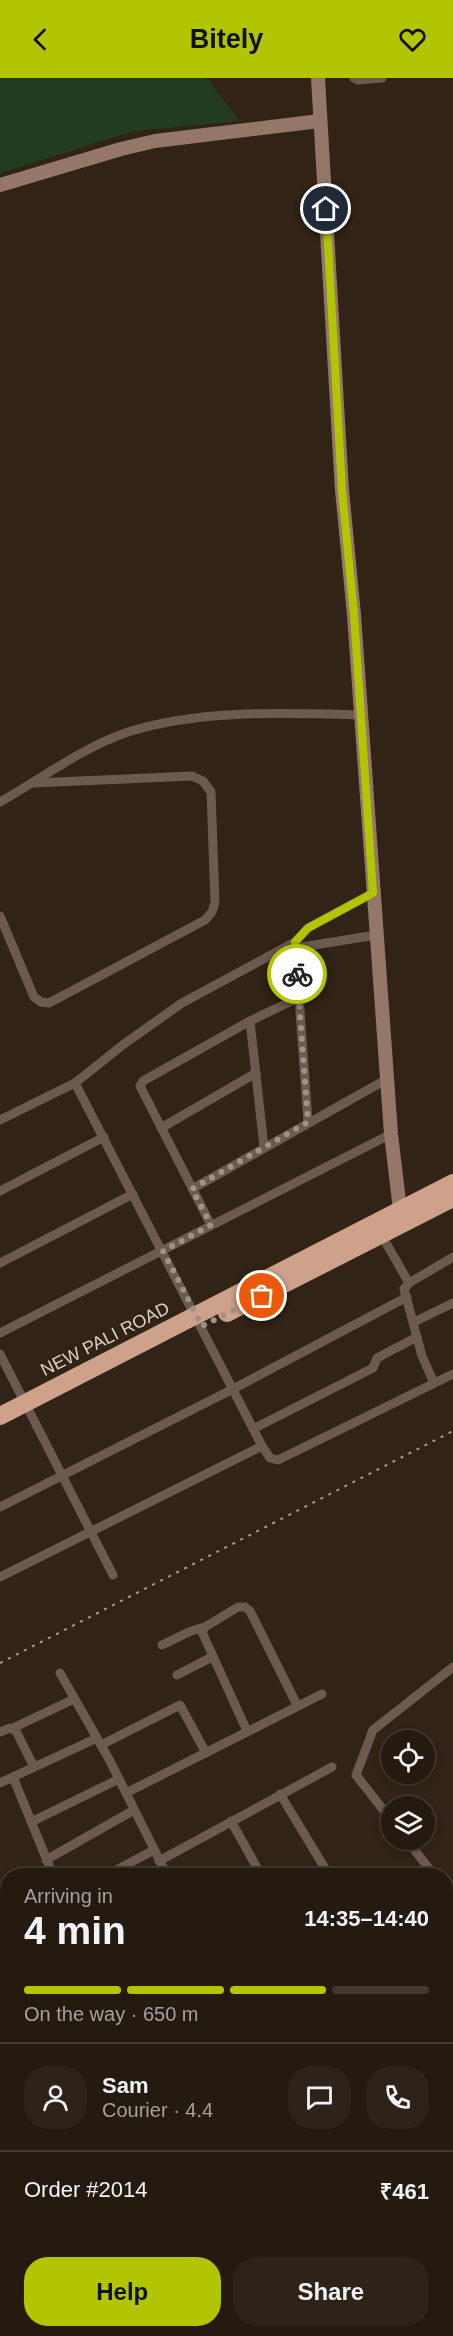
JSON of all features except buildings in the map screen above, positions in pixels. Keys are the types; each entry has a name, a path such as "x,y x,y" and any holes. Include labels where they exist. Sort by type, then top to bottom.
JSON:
{"highway":[{"name":"NEW PALI ROAD","path":"0,1429 28,1409 199,1321 453,1183"},
{"name":"NEW PALI ROAD","path":"199,1321 382,1236 453,1198"},
{"name":"NEW PALI ROAD","path":"0,1416 28,1409"}],"street":[{"path":"318,78 342,490 354,615 391,1134 400,1210"},
{"path":"354,78 358,80 382,78"},
{"path":"0,186 147,142 320,121"},
{"path":"0,802 108,741 128,732 169,722 285,713 360,715"},
{"path":"0,916 34,998 49,1003 205,920 212,912 215,902 211,792 203,780 192,777 34,783"},
{"path":"308,1122 295,945 308,928 373,893"},
{"path":"0,1120 75,1083 124,1044 182,1003 295,945 376,935"},
{"path":"211,1225 141,1092 140,1086 143,1081 298,998"},
{"path":"250,1022 264,1147"},
{"path":"161,1128 256,1073"},
{"path":"192,1189 387,1079"},
{"path":"75,1083 270,1458 278,1460 453,1374"},
{"path":"0,1333 391,1134"},
{"path":"0,1191 104,1137"},
{"path":"0,1263 133,1194"},
{"path":"382,1236 409,1283"},
{"path":"434,1383 422,1356 404,1287 453,1257"},
{"path":"0,1507 233,1389 407,1297"},
{"path":"414,1322 453,1303"},
{"path":"253,1429 372,1368 378,1358 417,1337"},
{"path":"0,1354 113,1575"},
{"path":"0,1577 262,1446"},
{"path":"162,1645 205,1627 238,1607 245,1607 250,1611 297,1705"},
{"path":"205,1627 202,1632 203,1638 247,1731"},
{"path":"177,1675 212,1657"},
{"path":"381,1807 356,1775 373,1730 453,1666"},
{"path":"60,1673 99,1741 163,1868"},
{"path":"126,1793 322,1694"},
{"path":"0,1732 14,1728 74,1699"},
{"path":"0,1783 180,1705 206,1753"},
{"path":"14,1728 34,1767"},
{"path":"159,1861 332,1767"},
{"path":"13,1777 50,1868"},
{"path":"31,1822 119,1779"},
{"path":"280,1794 325,1868"},
{"path":"46,1860 134,1810"},
{"path":"231,1821 257,1868"},
{"path":"120,1868 154,1850"},
{"path":"415,1850 429,1868"}],"green space":[{"path":"0,78 207,78 239,121 134,131 0,173"}],"railway":[{"path":"0,1663 453,1431"}],"way so far":[{"path":"262,1296 202,1326 163,1251 211,1225 192,1189 308,1122 297,974"}],"route":[{"path":"297,974 295,942 308,928 373,893 354,615 342,490 326,209"}]}
